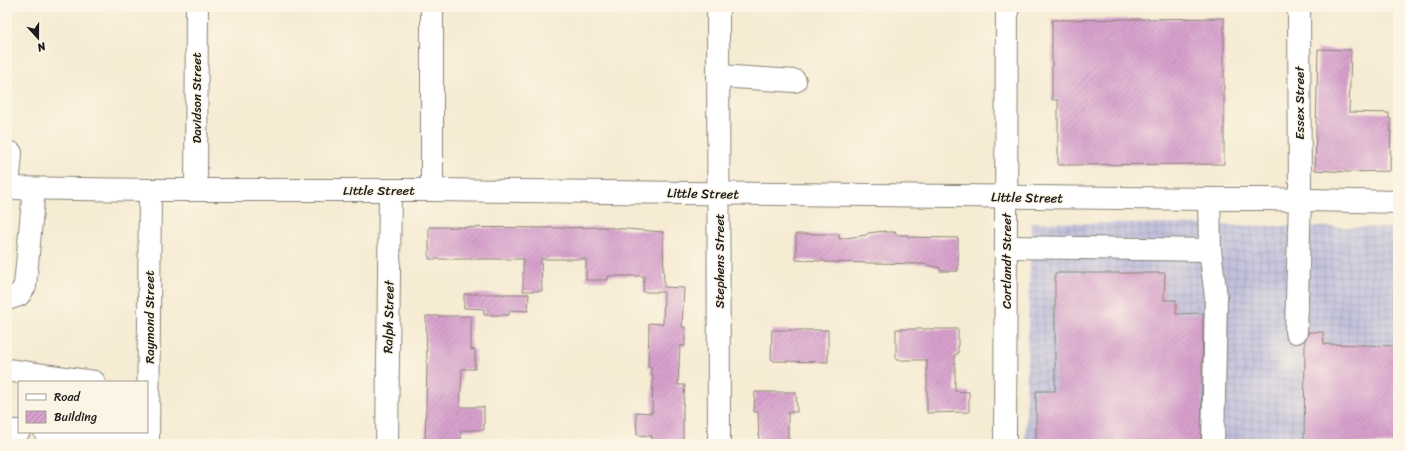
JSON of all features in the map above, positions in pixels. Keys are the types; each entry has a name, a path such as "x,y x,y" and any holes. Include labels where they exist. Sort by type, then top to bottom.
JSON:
{"street":[{"name":"Davidson Street","path":"196,190 197,7"},
{"path":"432,7 432,190"},
{"name":"Stephens Street","path":"718,7 719,444"},
{"name":"Cortlandt Street","path":"1005,444 1007,7"},
{"name":"Essex Street","path":"1296,332 1300,199 1299,7"},
{"path":"718,76 795,81"},
{"path":"7,153 11,153 8,188"},
{"name":"Little Street","path":"8,188 150,190 432,190 1300,199 1398,202"},
{"path":"7,299 18,295 25,286 34,189"},
{"name":"Raymond Street","path":"144,381 150,190"},
{"name":"Ralph Street","path":"387,444 390,190"},
{"path":"1209,199 1210,250 1216,298 1214,444"},
{"path":"1006,247 1210,250"},
{"path":"7,370 87,381"},
{"path":"7,431 18,431"},
{"path":"61,433 142,438"}],"shaded area":[{"path":"1031,222 1398,228 1398,444 1025,444"}],"building":[{"path":"1224,18 1224,164 1058,165 1058,100 1052,100 1052,20"},
{"path":"1318,49 1351,50 1349,112 1389,113 1389,119 1391,119 1390,171 1348,172 1315,170"},
{"path":"429,227 601,227 663,232 664,287 684,288 682,327 685,327 685,346 680,346 678,385 685,385 683,408 683,444 652,444 652,436 637,435 636,412 652,413 653,375 651,375 651,367 648,367 649,323 663,324 664,292 643,292 644,276 608,276 608,280 586,280 586,259 541,259 542,291 523,291 523,259 429,259"},
{"path":"885,231 895,232 896,235 908,235 908,237 958,238 958,271 940,271 940,268 923,264 796,260 796,234 839,234 839,239"},
{"path":"1055,273 1165,273 1164,300 1176,300 1176,314 1203,313 1201,444 1036,444 1036,391 1055,391"},
{"path":"464,294 529,294 528,311 509,310 509,315 484,315 484,309 464,308"},
{"path":"426,316 471,316 471,350 475,349 475,369 462,369 460,407 484,407 484,430 461,430 461,444 425,444 427,369"},
{"path":"896,329 958,329 958,354 955,354 955,391 969,392 969,412 927,413 927,360 896,360"},
{"path":"772,330 828,330 828,362 774,361 771,359"},
{"path":"1309,332 1323,332 1324,344 1398,346 1398,444 1304,444 1305,340"},
{"path":"755,392 796,392 797,412 788,412 788,444 759,444 758,412 754,412"}]}
